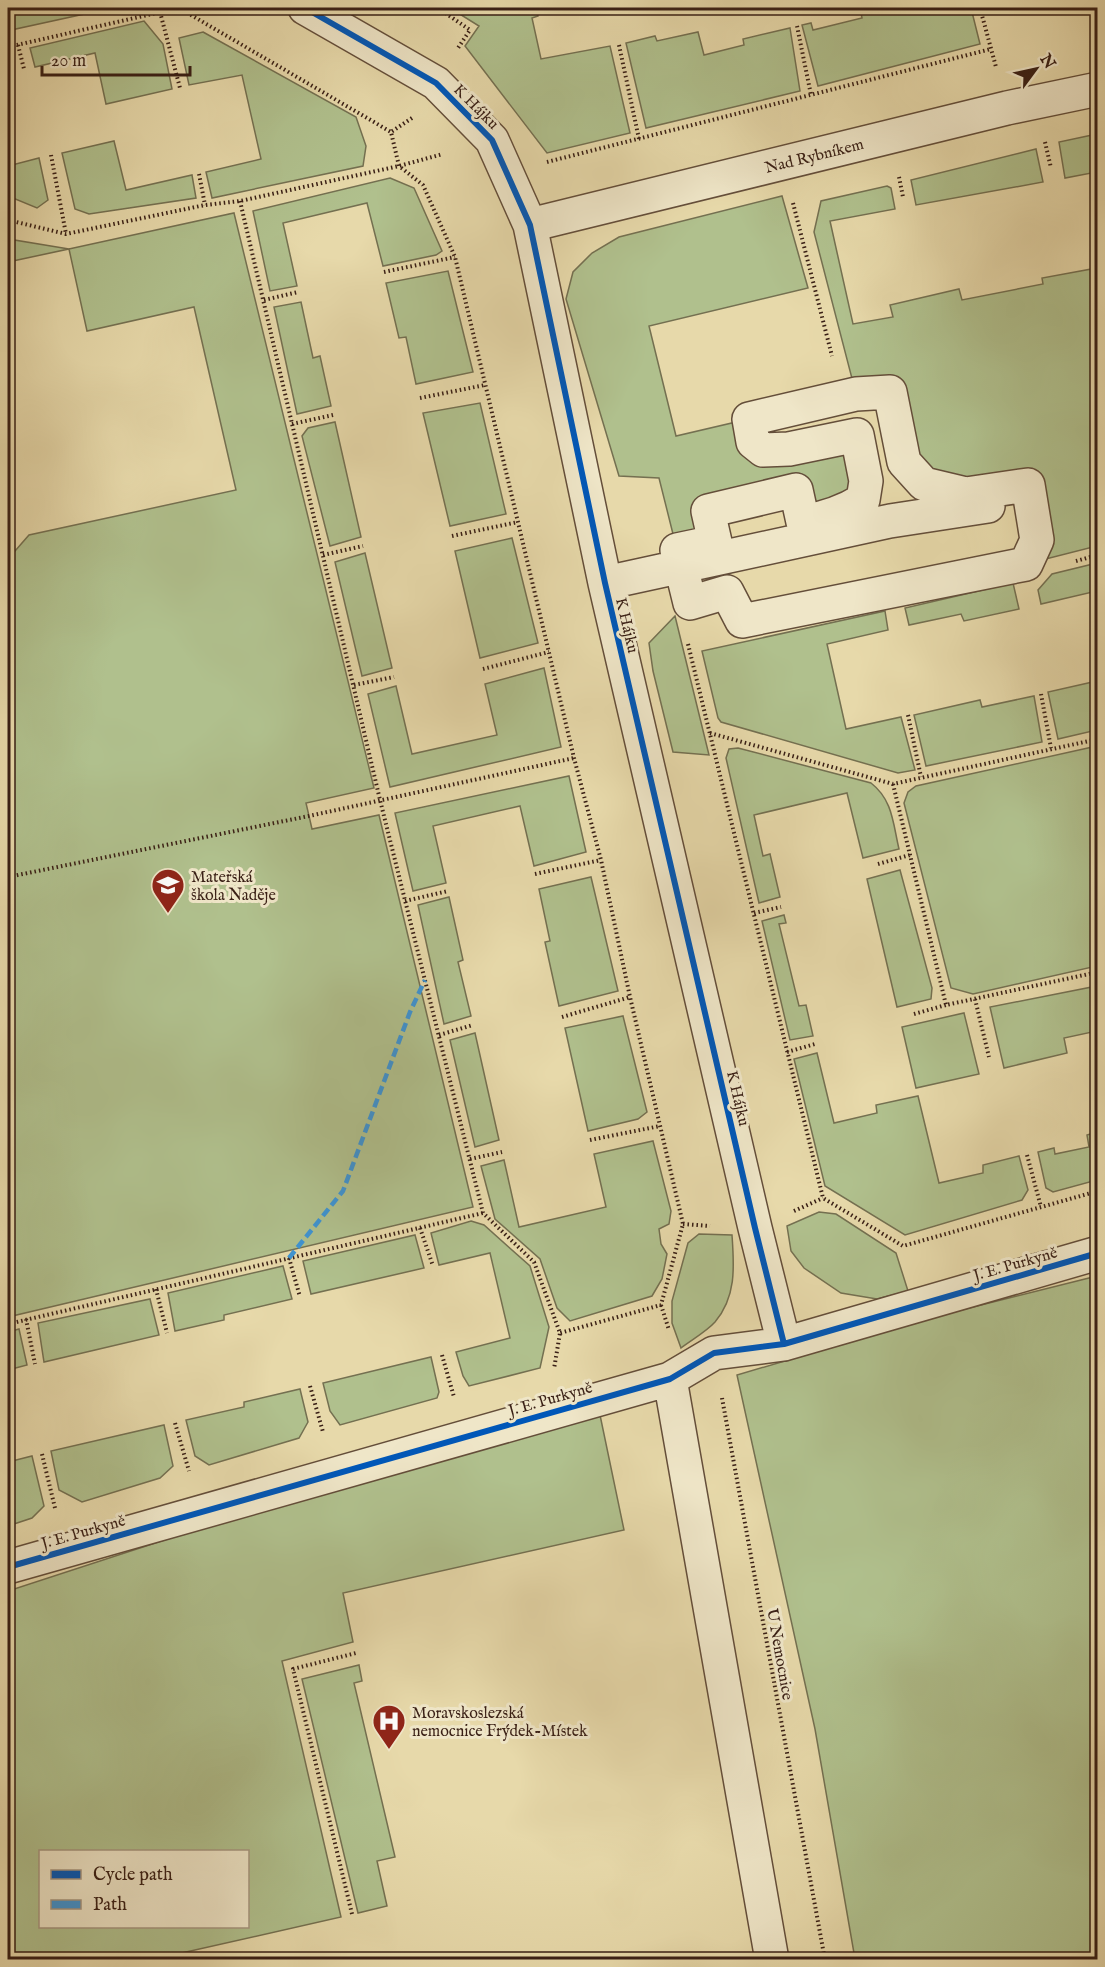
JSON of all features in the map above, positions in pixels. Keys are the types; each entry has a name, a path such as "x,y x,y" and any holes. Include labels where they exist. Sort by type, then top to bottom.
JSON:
{"street":[{"name":"K Hájku","path":"305,8 436,84 492,140 530,225 604,583 784,1344"},
{"name":"Nad Rybníkem","path":"530,225 1007,108 1098,89"},
{"path":"890,392 904,462 924,484 966,494 1028,484 1037,540 1026,564 742,621 727,592 690,603 677,550 716,542 708,511 796,490 803,522 822,519 846,510 863,500 866,481 857,435 789,449 763,450 753,442 749,419 854,395 890,392"},
{"path":"854,395 890,521"},
{"path":"604,583 890,521 1014,502"},
{"name":"J. E. Purkyně","path":"8,1567 670,1379 714,1353 784,1344 1098,1253"},
{"path":"670,1379 772,1959"}],"path":[{"path":"8,47 178,8 391,132 399,166 423,184 455,257 574,758 601,860 630,998 683,1224 661,1305 560,1333"},
{"path":"980,8 1007,108"},
{"path":"160,12 180,88"},
{"path":"797,27 811,95"},
{"path":"18,45 24,69"},
{"path":"619,45 639,139"},
{"path":"545,162 991,49"},
{"path":"391,132 423,111 436,84"},
{"path":"1044,138 1051,168"},
{"path":"8,220 66,234 206,205 240,201 399,166 492,140"},
{"path":"51,155 66,234"},
{"path":"199,174 206,205"},
{"path":"888,177 899,174 903,197"},
{"path":"803,198 792,201 854,395"},
{"path":"240,201 380,800 483,1213 534,1262 560,1333 545,1414"},
{"path":"384,272 455,257"},
{"path":"264,300 298,292"},
{"path":"420,398 485,385"},
{"path":"292,424 333,415"},
{"path":"452,536 518,522"},
{"path":"323,555 363,546"},
{"path":"687,642 823,1198 903,1246 1098,1191"},
{"path":"483,669 549,652"},
{"path":"354,685 394,677"},
{"path":"1041,694 1051,748"},
{"path":"908,716 921,777"},
{"path":"710,733 893,784 1098,739"},
{"path":"8,877 574,758"},
{"path":"893,784 946,1005"},
{"path":"878,864 910,855"},
{"path":"535,874 601,860"},
{"path":"405,901 448,891"},
{"path":"754,913 782,907"},
{"path":"914,1014 1098,972"},
{"path":"562,1017 630,998"},
{"path":"975,999 989,1057"},
{"path":"439,1035 473,1025"},
{"path":"787,1052 815,1044"},
{"path":"590,1140 660,1126"},
{"path":"470,1159 502,1152"},
{"path":"1027,1155 1041,1207"},
{"path":"8,1324 483,1213"},
{"path":"420,1228 433,1266"},
{"path":"289,1258 300,1297"},
{"path":"156,1289 167,1333"},
{"path":"26,1319 35,1364"},
{"path":"442,1355 456,1403"},
{"path":"310,1386 326,1443"},
{"path":"175,1423 190,1474"},
{"path":"42,1454 57,1515"},
{"path":"352,1914 293,1669 356,1653"}],"green space":[{"path":"8,8 112,8 11,30"},
{"path":"450,8 536,8 538,16 532,18 541,59 610,46 630,133 547,153 465,46 479,26"},
{"path":"860,8 971,8 980,44 818,86 802,25 811,23 813,30 862,18"},
{"path":"144,21 163,44 172,89 106,104 95,53 35,67 30,48"},
{"path":"790,28 800,91 646,128 626,43 655,36 657,41 698,32 704,55 744,45 743,39"},
{"path":"203,32 356,117 366,146 363,166 212,198 206,172 261,159 242,75 189,85 179,38"},
{"path":"1097,134 1097,172 1065,178 1059,142"},
{"path":"114,141 126,190 192,175 196,198 89,214 75,209 62,153"},
{"path":"1036,149 1043,182 916,205 911,180"},
{"path":"39,158 48,200 37,208 8,196 8,166"},
{"path":"390,178 414,188 442,251 436,255 383,266 367,203 283,223 297,286 270,291 253,211"},
{"path":"887,186 891,188 895,209 830,221 853,324 893,317 890,305 959,289 962,300 1043,284 1042,278 1097,268 1097,546 1026,564 1028,485 924,484 890,392 856,394 814,232 821,201"},
{"path":"782,196 808,288 649,326 676,436 749,419 753,442 857,435 866,481 822,519 796,490 709,511 715,542 677,550 659,478 619,476 566,299 573,272 592,253 619,237"},
{"name":"Mateřská škola Naděje","path":"234,213 374,788 306,803 312,829 379,815 473,1207 8,1317 8,559 29,535 236,490 194,307 87,331 69,249"},
{"path":"8,239 69,249 8,262"},
{"path":"448,271 473,372 416,384 406,337 399,338 386,283"},
{"path":"301,302 313,358 320,356 331,406 297,414 274,307"},
{"path":"480,403 506,514 450,526 423,413"},
{"path":"335,422 361,537 330,546 302,436 308,428"},
{"path":"512,538 538,643 480,658 455,551"},
{"path":"365,553 392,668 362,676 335,562"},
{"path":"1097,563 1097,591 1041,604 1038,590 1052,574"},
{"path":"1013,583 1019,609 964,621 961,614 909,625 905,608"},
{"path":"885,611 888,630 827,644 846,729 901,717 915,770 898,773 721,722 718,718 702,651"},
{"path":"675,616 709,755 673,752 653,671 649,643"},
{"path":"544,668 561,747 390,787 368,694 396,686 412,754 497,735 485,684"},
{"path":"1097,681 1097,730 1058,739 1048,692"},
{"path":"1034,696 1042,742 926,766 914,715 980,700 982,707"},
{"path":"1097,746 1097,966 973,994 951,988 904,803 908,792 916,786"},
{"path":"738,748 871,783 888,805 899,849 863,858 847,793 754,815 763,856 770,854 780,897 759,903 726,758 729,749"},
{"path":"569,776 586,852 534,866 520,806 433,826 446,883 413,891 395,813"},
{"path":"900,870 932,988 931,999 897,1007 867,879"},
{"path":"591,877 618,991 559,1006 545,942 550,941 539,889"},
{"path":"449,897 463,960 458,962 471,1016 444,1024 418,905"},
{"path":"784,915 786,923 779,924 799,1006 806,1005 813,1036 790,1040 762,921"},
{"path":"1097,986 1097,1031 1064,1038 1067,1053 1004,1068 990,1007"},
{"path":"964,1013 979,1074 916,1088 902,1027"},
{"path":"623,1016 647,1112 638,1119 588,1131 565,1028"},
{"path":"475,1033 499,1140 475,1147 450,1040"},
{"path":"817,1053 834,1123 877,1113 876,1105 918,1096 939,1183 983,1173 983,1165 1019,1156 1028,1190 1022,1200 905,1235 825,1186 794,1059"},
{"path":"1097,1132 1097,1180 1053,1192 1046,1188 1038,1152 1054,1148 1055,1154 1089,1147 1087,1135"},
{"path":"653,1141 671,1211 669,1224 659,1229 661,1244 667,1254 662,1279 652,1296 570,1321 557,1308 540,1259 495,1219 481,1166 504,1160 519,1227 606,1207 594,1154"},
{"path":"819,1212 836,1214 896,1253 908,1291 877,1299 841,1293 804,1268 791,1251 787,1226"},
{"path":"471,1221 484,1225 530,1266 549,1327 540,1368 469,1386 463,1376 456,1352 510,1338 490,1253 439,1265 431,1233"},
{"path":"699,1234 732,1235 731,1291 715,1322 681,1348 672,1323 672,1301 688,1243"},
{"path":"415,1235 424,1268 311,1294 303,1261"},
{"path":"283,1266 292,1299 224,1315 224,1320 175,1331 168,1293"},
{"path":"1097,1276 1097,1959 855,1959 815,1729 737,1375 945,1314"},
{"path":"150,1299 159,1335 44,1362 38,1323"},
{"path":"19,1329 27,1365 8,1370 8,1332"},
{"path":"431,1357 439,1392 437,1398 340,1425 330,1411 323,1383"},
{"path":"300,1389 308,1422 299,1438 209,1465 195,1456 186,1420 244,1407 244,1402"},
{"path":"600,1415 624,1530 343,1593 353,1642 282,1661 341,1917 155,1959 8,1959 8,1591 192,1531"},
{"path":"164,1425 173,1466 160,1478 82,1502 59,1490 51,1451"},
{"path":"32,1456 44,1506 32,1518 8,1526 8,1462"},
{"path":"359,1665 362,1681 354,1683 395,1857 377,1861 387,1906 358,1913 302,1679"}],"marked path":[{"path":"289,1258 343,1191 410,1012 425,980"}],"cycle path":[{"path":"305,8 436,83 492,140 530,225 605,583 784,1344"},
{"path":"8,1567 670,1379 714,1353 784,1344 1098,1253"}],"place":[{"name":"Mateřská škola Naděje","path":"168,914"},
{"name":"Moravskoslezská nemocnice Frýdek-Místek","path":"389,1750"}]}
